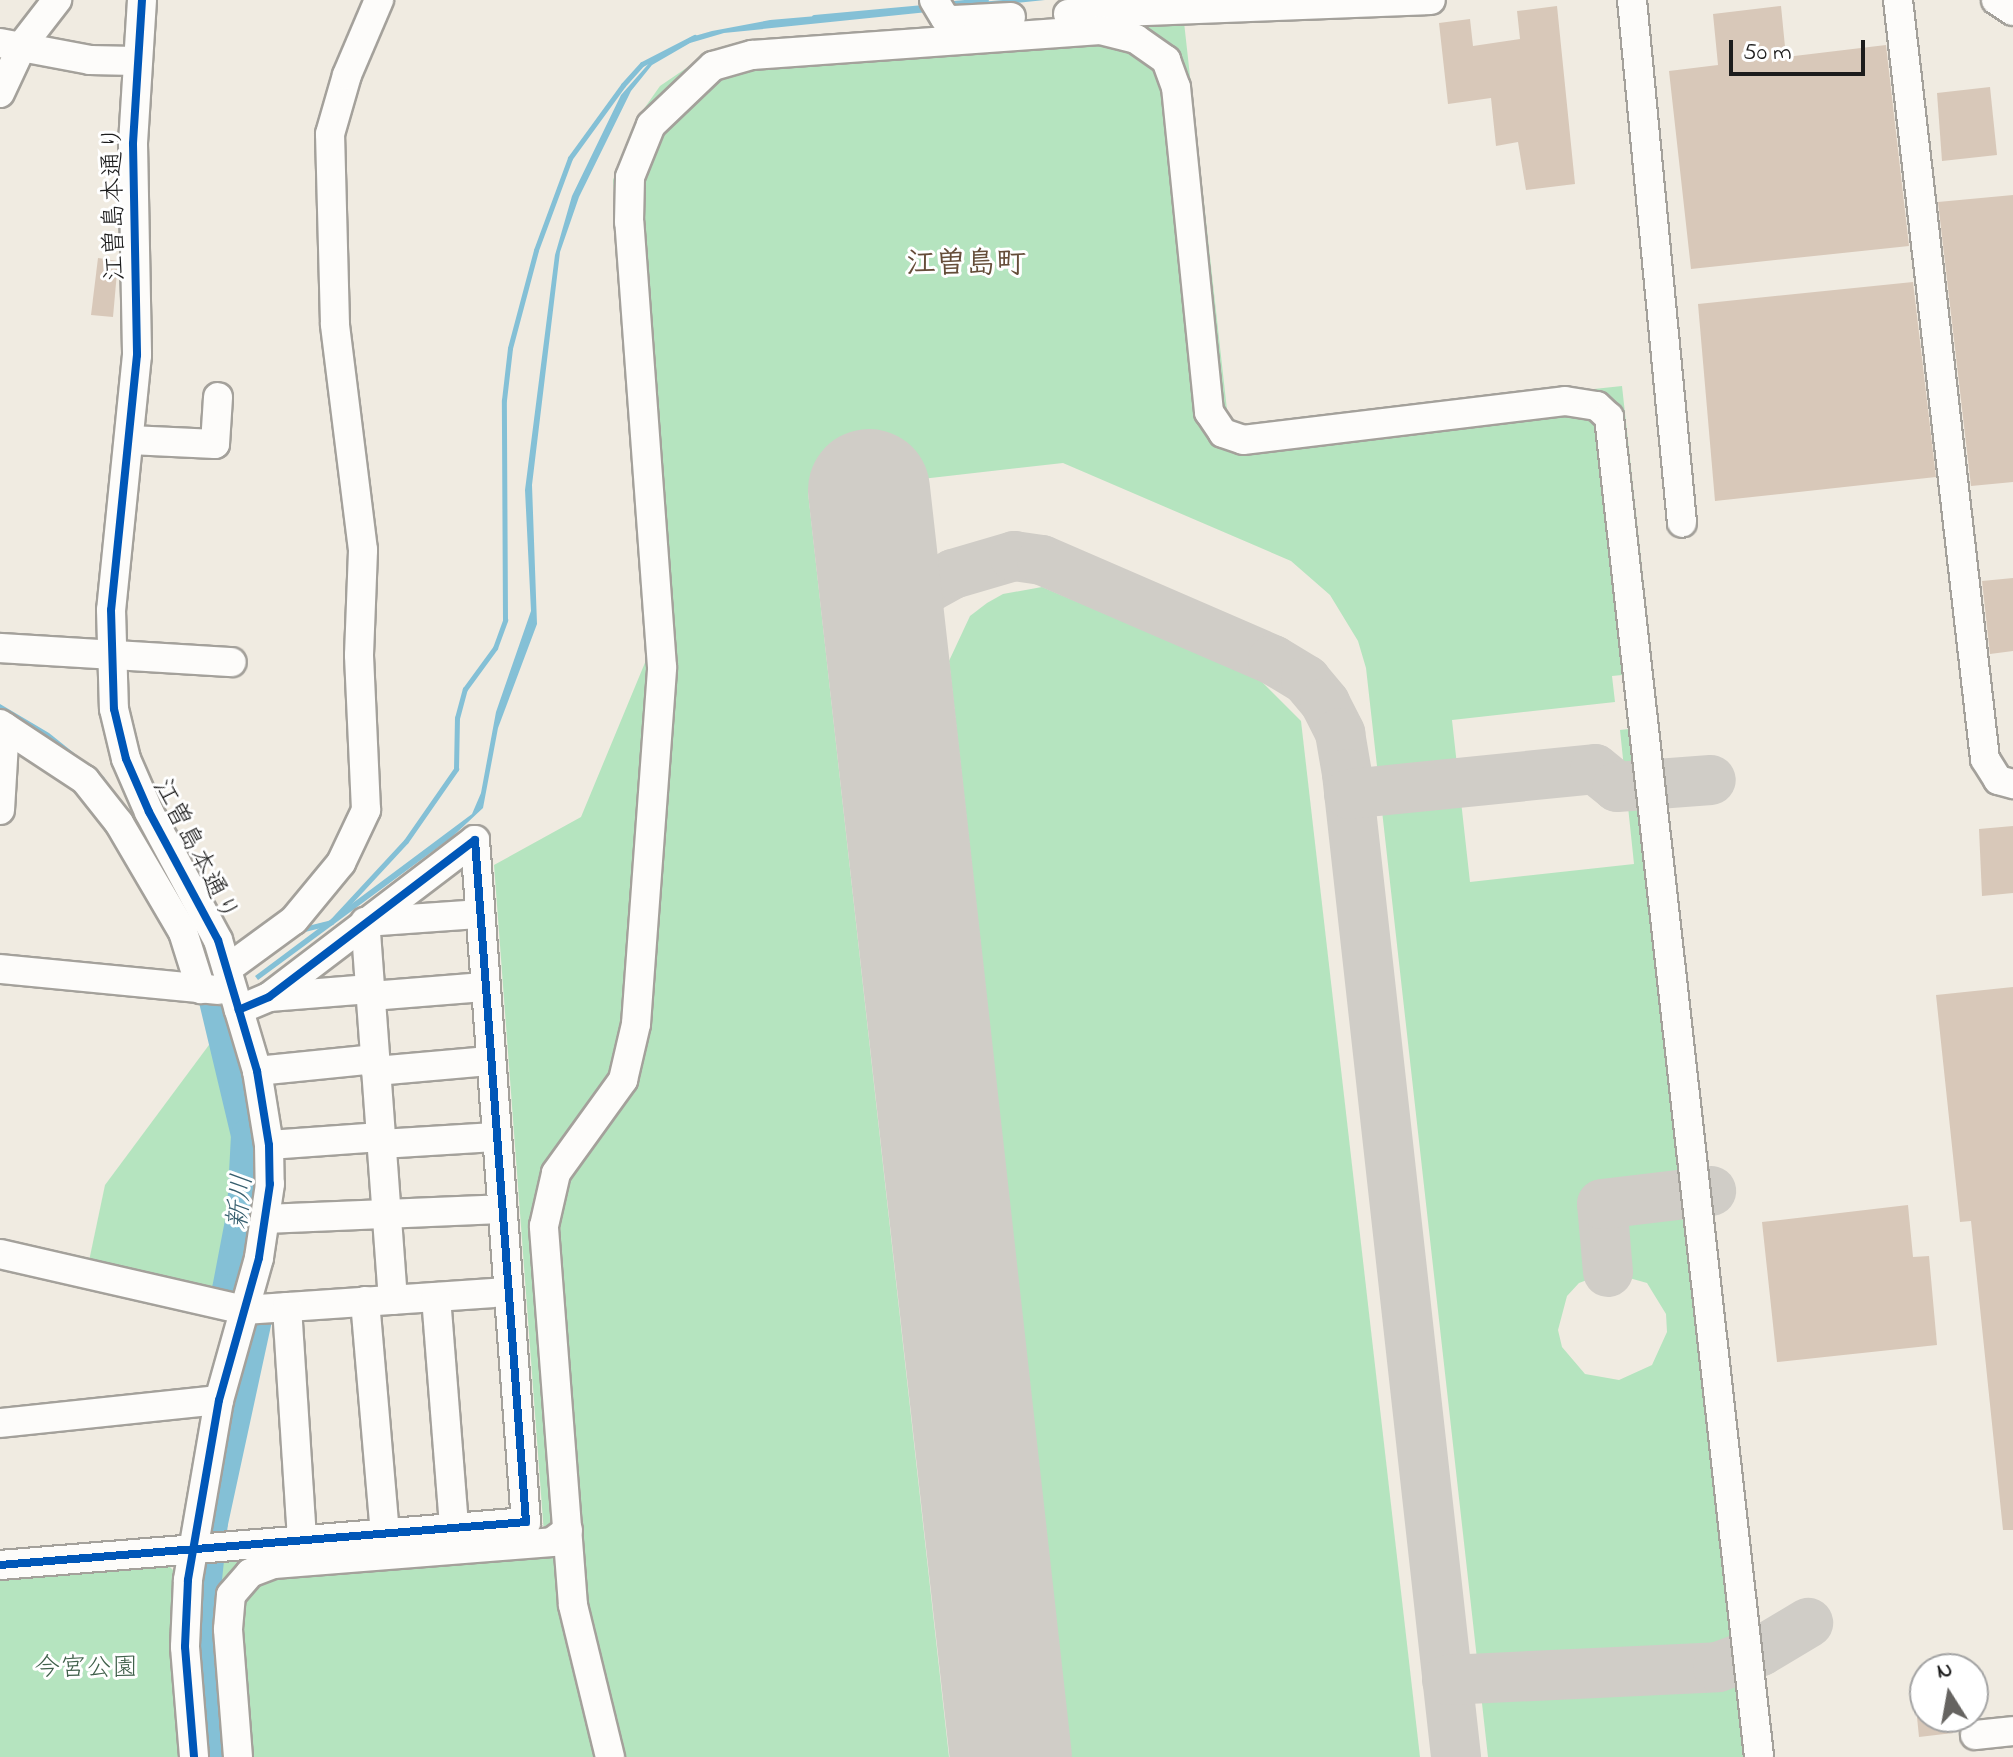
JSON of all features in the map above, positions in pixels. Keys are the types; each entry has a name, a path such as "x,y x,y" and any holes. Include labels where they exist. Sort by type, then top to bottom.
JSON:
{"street":[{"path":"0,93 12,44 57,0"},
{"name":"江曽島本通り","path":"142,0 135,61 137,355 109,654 126,759 173,859 204,908 257,1071 269,1145 265,1219 219,1400 193,1546 185,1626 194,1757"},
{"path":"233,990 341,863 366,810 359,655 363,550 335,324 330,134 347,75 379,0"},
{"path":"934,0 945,18 954,20 1431,0"},
{"path":"1632,0 1682,523"},
{"path":"1898,0 1985,759 1998,780 2013,784"},
{"path":"1996,0 2013,11"},
{"path":"610,1757 573,1605 544,1226 556,1173 623,1080 636,1024 662,667 629,222 630,177 651,125 713,66 752,55 1100,30 1136,39 1166,60 1176,87 1209,412 1223,433 1243,440 1565,401 1597,406 1609,417 1759,1757"},
{"path":"12,44 90,60 135,61"},
{"path":"130,440 215,444 218,397"},
{"path":"0,648 232,662"},
{"path":"2,726 85,780 119,823 183,932 201,989"},
{"path":"0,810 2,726"},
{"path":"0,1565 193,1546 526,1522 478,914 475,840 269,997"},
{"path":"365,922 478,914"},
{"path":"365,922 386,1216 379,1301 385,1532"},
{"path":"0,969 233,990 269,997 484,987"},
{"path":"257,1071 489,1061"},
{"path":"269,1145 495,1137"},
{"path":"265,1219 501,1209"},
{"path":"0,1254 244,1310 507,1292"},
{"path":"436,1297 454,1527"},
{"path":"287,1307 302,1538"},
{"path":"0,1423 219,1400"},
{"path":"238,1757 228,1629 231,1595 250,1573 274,1564 552,1542 568,1530"},
{"path":"1975,1735 2013,1731"}],"green space":[{"path":"1183,13 1229,428 1622,386 1773,1757 1488,1757 1366,668 1358,641 1330,595 1291,561 1063,463 808,492 949,1757 223,1757 211,1581 218,1565 228,1559 544,1534 494,865 581,817 649,653 613,180 641,113 660,86 704,56 763,39","holes":["1632,674 1637,728 1620,730 1634,864 1470,882 1452,720 1615,702 1612,676","1608,1272 1647,1283 1666,1314 1667,1332 1652,1365 1619,1380 1585,1374 1562,1347 1558,1330 1567,1296 1579,1283"]},
{"path":"1042,587 1258,678 1301,721 1420,1757 1071,1757 949,661 970,616 1003,594"},
{"path":"229,1018 256,1145 253,1207 232,1297 89,1261 105,1185"},
{"name":"今宮公園","path":"160,1557 173,1570 173,1667 180,1757 0,1757 0,1573"}],"water":[{"path":"1003,0 1045,0 724,33 690,43 652,65 631,91 579,197 560,252 532,485 537,624 498,728 483,808 452,837 258,980 255,976 472,814 481,793 496,712 531,611 525,490 555,255 572,196 621,95 651,61 691,37 712,31 770,20"},
{"path":"0,704 49,733 104,777 197,927 209,959 202,962 116,808 0,715"},
{"path":"226,1013 255,1144 254,1196 244,1252 235,1250 245,1205 246,1140 219,1015"}],"building":[{"path":"1557,6 1575,184 1526,190 1518,142 1496,146 1491,98 1448,104 1439,23 1470,19 1473,46 1520,39 1517,11"},
{"path":"1781,6 1786,57 1886,45 1909,246 1691,269 1669,71 1718,65 1713,14"},
{"path":"1990,87 1997,155 1942,161 1937,93"},
{"path":"2013,195 2013,482 1971,486 1938,202"},
{"path":"98,258 118,261 113,317 91,315"},
{"path":"1913,282 1936,477 1715,501 1698,304"},
{"path":"2013,578 2013,651 1990,654 1982,581"},
{"path":"2013,826 2013,893 1982,896 1979,829"},
{"path":"2013,987 2013,1530 2003,1530 1971,1221 1960,1222 1936,995"},
{"path":"1908,1205 1913,1257 1929,1256 1937,1345 1777,1362 1762,1222"},
{"path":"1919,1733 1953,1733 1919,1737"}],"waterway":[{"path":"953,3 986,0"},
{"path":"814,17 921,7"},
{"path":"300,930 331,922 406,841 456,769 457,718 465,689 495,648 505,620 504,400 510,348 536,250 570,158 623,85 642,64 694,37"},
{"name":"新川","path":"206,963 247,1135 243,1211 228,1290 258,1310 212,1522 202,1617 212,1757"}],"taxiway":[{"path":"885,629 928,588 953,574 1014,556 1042,560 1273,660 1306,680 1325,703 1340,733 1347,774 1456,1757"},
{"path":"1349,794 1595,769 1617,787 1711,780"},
{"path":"1608,1272 1602,1204 1711,1191"},
{"path":"1447,1680 1718,1667 1761,1651 1808,1623"}],"runway":[{"path":"869,490 1011,1757"}],"cycle path":[{"path":"142,0 133,144 137,355 111,610 114,709 126,759 149,812 218,940 257,1071 269,1145 270,1184 259,1258 219,1400 188,1580 185,1647 194,1757"},
{"path":"0,1565 526,1522 475,840 269,997 239,1010"}],"district":[{"name":"江曽島町","path":"966,265"}]}
